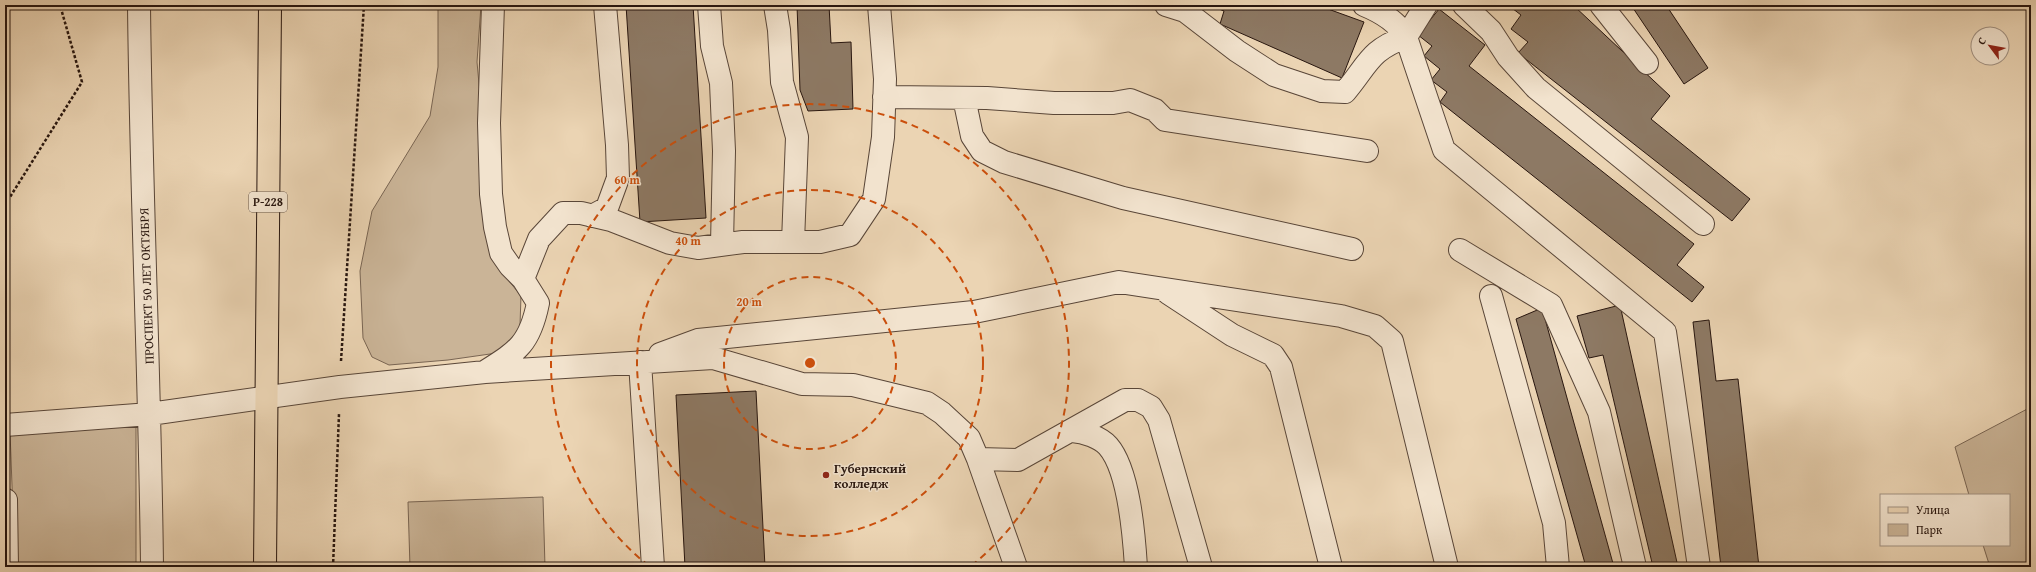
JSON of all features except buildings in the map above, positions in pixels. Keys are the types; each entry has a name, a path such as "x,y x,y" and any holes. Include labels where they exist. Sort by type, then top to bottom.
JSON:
{"main road":[{"name":"Р-228","path":"265,567 270,5"}],"street":[{"name":"ПРОСПЕКТ 50 ЛЕТ ОКТЯБРЯ","path":"139,5 144,267 150,414 152,567"},
{"path":"485,372 513,354 527,339 535,319 538,303 523,279 510,266 501,253 495,227 491,194 489,123 493,5"},
{"path":"592,216 607,208 618,178 617,145 605,5"},
{"path":"709,5 712,46 721,83 724,151 722,244"},
{"path":"775,5 779,30 782,82 797,137 792,242"},
{"path":"523,279 539,239 563,213 581,213 638,230 670,243 698,248 743,242 820,242 850,235 874,199 883,137 884,97 879,5"},
{"path":"1166,5 1185,11 1237,51 1274,75 1322,91 1345,92 1357,78 1366,62 1382,48 1406,37 1426,5"},
{"path":"1364,5 1381,12 1401,28 1406,37 1444,150 1665,332 1700,567"},
{"path":"1464,5 1491,31 1508,57 1536,88 1703,224"},
{"path":"1601,5 1647,63"},
{"path":"884,97 964,98 1054,103 1113,103 1130,100 1155,110 1165,120 1367,151"},
{"path":"964,98 972,136 982,151 1004,162 1123,198 1352,249"},
{"path":"1460,250 1551,305 1599,412 1635,567"},
{"path":"640,362 698,340 974,312 1119,282 1341,316 1375,326 1392,341 1447,567"},
{"path":"1162,289 1232,335 1273,355 1281,367 1331,567"},
{"path":"1491,296 1554,523 1558,567"},
{"path":"5,425 150,414 266,399 340,387 485,372 713,358 802,384 853,385 927,403 942,413 969,438 978,459 1016,567"},
{"path":"640,362 653,567"},
{"path":"978,459 1018,460 1125,400 1138,400 1151,407 1164,434 1201,567"},
{"path":"1072,430 1083,432 1107,446 1118,462 1128,500 1136,567"},
{"path":"6,500 8,567"}],"path":[{"path":"5,205 82,82 60,5"},
{"path":"333,567 340,387 364,5"}],"green space":[{"path":"434,5 481,5 477,62 482,117 509,281 521,296 520,325 516,337 497,353 448,360 389,365 372,357 363,338 360,271 372,211 430,116 438,67 438,10"},
{"path":"2031,407 2031,567 1990,567 1983,546 2010,546 2010,494 1969,494 1955,447"},
{"path":"136,422 136,567 15,567 10,431"},
{"path":"543,497 545,567 410,567 408,502"}],"place":[{"name":"Губернский колледж","path":"826,475"}]}
